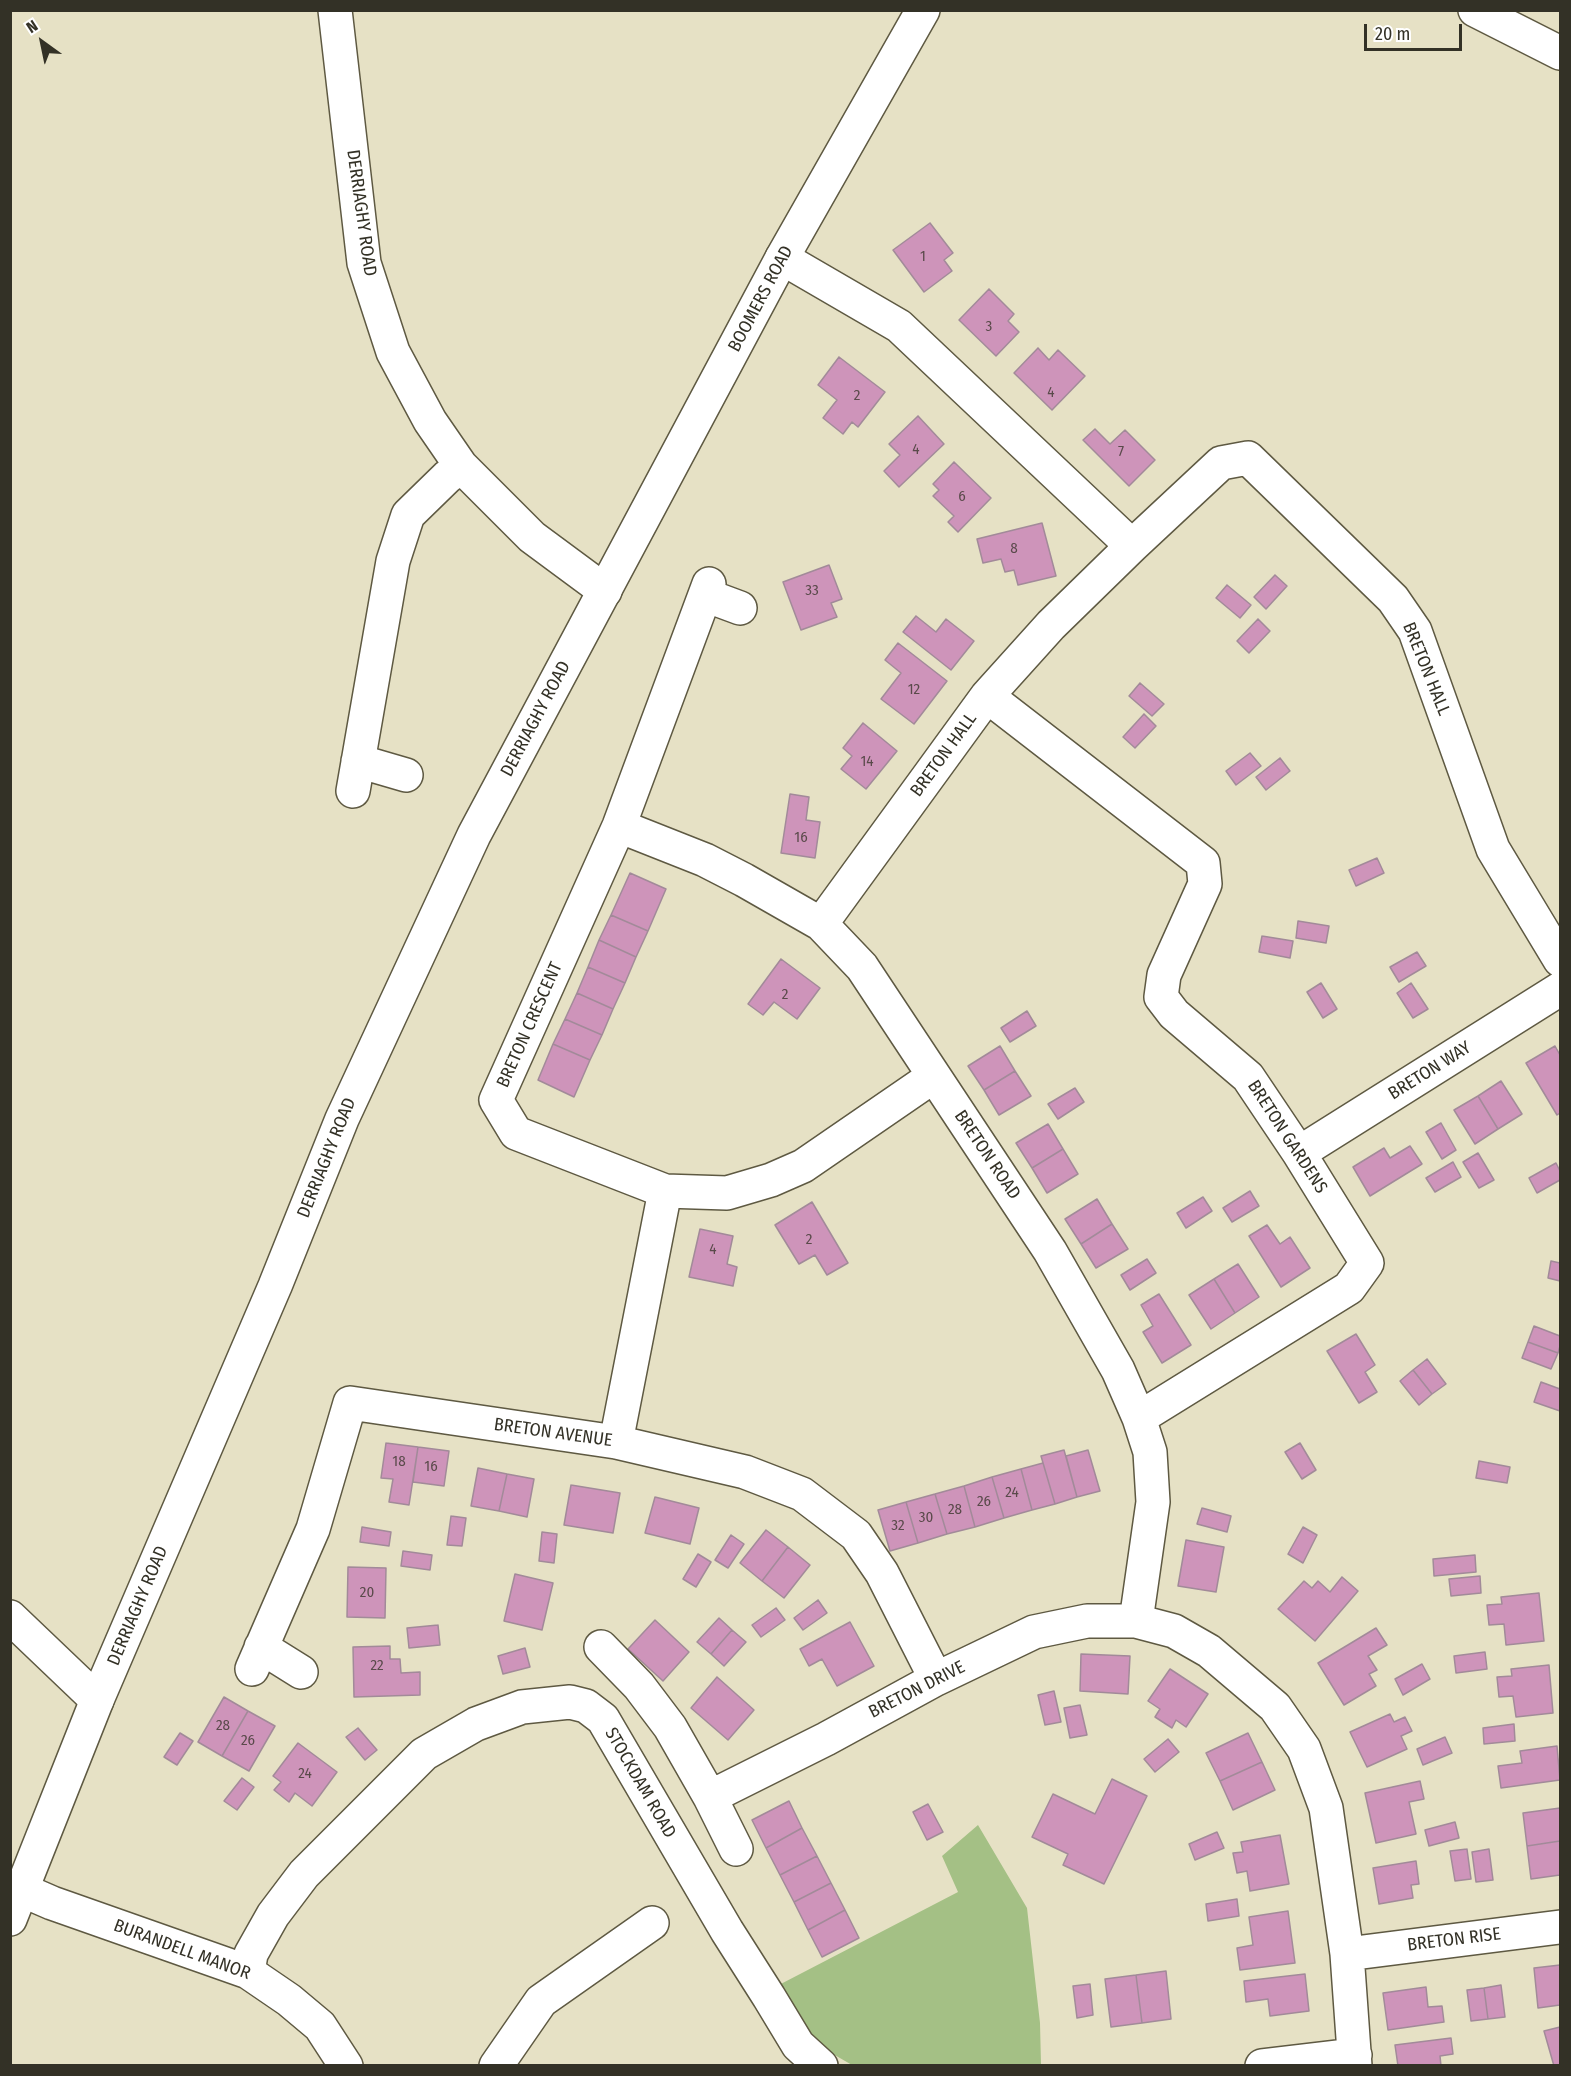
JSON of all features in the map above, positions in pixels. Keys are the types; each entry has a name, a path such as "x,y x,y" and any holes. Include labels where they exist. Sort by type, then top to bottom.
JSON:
{"street":[{"name":"DERRIAGHY ROAD","path":"16,1905 98,1700 275,1286 347,1108 474,835 605,591 532,537 460,466 430,421 393,352 364,263 334,10"},
{"name":"BOOMERS ROAD","path":"605,591 782,258 923,10"},
{"path":"1475,10 1560,53"},
{"path":"782,258 899,326 1132,546"},
{"name":"BRETON HALL","path":"821,924 987,696 1051,625 1221,463 1248,458 1393,599 1415,631 1493,849 1560,960"},
{"path":"406,775 356,776 393,561 408,515 460,466"},
{"name":"BRETON CRESCENT","path":"740,608 707,590 619,826 496,1100 516,1133 665,1191 727,1193 771,1180 803,1166 934,1076"},
{"name":"BRETON GARDENS","path":"987,696 1203,863 1205,884 1164,975 1161,997 1174,1014 1248,1077 1299,1153 1367,1263 1349,1288 1138,1418"},
{"name":"BRETON ROAD","path":"619,826 705,860 821,924 862,968 1050,1251 1118,1370 1150,1452 1153,1502 1136,1621"},
{"name":"BRETON WAY","path":"1299,1153 1560,989"},
{"path":"616,1442 665,1191"},
{"name":"BRETON AVENUE","path":"302,1672 256,1658 313,1530 350,1403 616,1442 745,1472 802,1494 856,1535 882,1573 936,1679"},
{"path":"10,1617 98,1700"},
{"name":"BRETON DRIVE","path":"710,1797 826,1739 936,1679 1034,1632 1087,1621 1136,1621 1174,1630 1209,1651 1275,1707 1304,1749 1326,1808 1347,1954 1355,2060"},
{"path":"601,1647 639,1686 670,1726 736,1849"},
{"name":"STOCKDAM ROAD","path":"248,1972 251,1954 267,1925 303,1874 424,1754 476,1724 522,1707 570,1702 586,1706 603,1719 798,2045 821,2066"},
{"name":"BURANDELL MANOR","path":"16,1905 63,1907 248,1972 289,2000 320,2026 346,2066"},
{"path":"496,2066 541,2001 652,1923"},
{"name":"BRETON RISE","path":"1347,1954 1560,1927"},
{"path":"1262,2066 1355,2060"}],"green space":[{"path":"978,1825 1027,1908 1040,2023 1041,2065 852,2065 826,2050 786,2011 775,1987 958,1892 942,1856"}],"building":[{"path":"930,223 953,253 944,260 952,271 924,292 893,250"},
{"path":"989,289 1014,314 1008,321 1019,332 996,356 959,320"},
{"path":"1038,348 1049,360 1058,350 1085,376 1052,410 1014,373"},
{"path":"839,357 885,392 858,427 852,422 843,434 823,418 837,400 818,385"},
{"path":"918,416 944,444 899,487 884,471 900,455 889,444"},
{"path":"1095,429 1110,444 1125,430 1155,460 1129,486 1083,440"},
{"path":"954,462 991,498 958,532 948,522 954,516 933,496 939,490 933,484"},
{"path":"1042,523 1056,576 1018,585 1014,570 1005,572 1001,559 983,563 977,539"},
{"path":"829,565 842,599 831,603 837,617 801,630 783,582"},
{"path":"1275,575 1287,586 1266,609 1254,597"},
{"path":"1227,585 1251,605 1240,618 1216,598"},
{"path":"916,616 936,632 946,619 974,641 951,670 903,632"},
{"path":"1258,619 1270,631 1249,653 1237,641"},
{"path":"898,643 947,681 914,724 881,699 901,673 885,660"},
{"path":"1140,683 1164,704 1152,716 1129,696"},
{"path":"1144,714 1156,726 1135,748 1123,737"},
{"path":"863,723 897,751 866,789 841,769 852,756 843,748"},
{"path":"1250,753 1261,766 1236,785 1226,771"},
{"path":"1280,758 1290,771 1266,790 1256,777"},
{"path":"790,794 809,797 806,820 820,822 815,858 781,853"},
{"path":"1377,858 1384,873 1356,886 1349,870"},
{"path":"630,873 666,889 648,931 611,915"},
{"path":"611,915 648,931 636,957 599,940"},
{"path":"1298,921 1329,926 1326,943 1296,938"},
{"path":"1262,936 1293,941 1290,958 1259,952"},
{"path":"599,940 636,957 625,983 588,967"},
{"path":"1417,952 1426,966 1399,982 1390,967"},
{"path":"781,959 820,988 797,1019 774,1002 763,1015 748,1004"},
{"path":"588,967 625,983 613,1009 577,993"},
{"path":"1321,983 1337,1009 1323,1018 1307,992"},
{"path":"1411,983 1428,1009 1413,1018 1397,993"},
{"path":"577,993 613,1009 602,1035 565,1019"},
{"path":"1027,1011 1036,1026 1010,1042 1001,1028"},
{"path":"565,1019 602,1035 590,1060 553,1044"},
{"path":"553,1044 590,1060 574,1097 538,1080"},
{"path":"1000,1046 1015,1071 984,1090 968,1066"},
{"path":"1555,1046 1560,1055 1560,1113 1557,1115 1526,1063"},
{"path":"1015,1071 1031,1096 999,1115 984,1090"},
{"path":"1501,1081 1522,1114 1498,1129 1478,1096"},
{"path":"1075,1088 1084,1102 1058,1119 1048,1104"},
{"path":"1478,1096 1498,1129 1475,1144 1454,1110"},
{"path":"1441,1123 1456,1150 1442,1159 1426,1132"},
{"path":"1048,1124 1063,1149 1032,1168 1016,1143"},
{"path":"1410,1146 1422,1164 1370,1196 1353,1167 1384,1148 1390,1158"},
{"path":"1063,1149 1078,1174 1047,1193 1032,1168"},
{"path":"1478,1153 1494,1180 1479,1188 1463,1162"},
{"path":"1453,1162 1461,1177 1435,1192 1426,1178"},
{"path":"1556,1163 1560,1171 1560,1180 1537,1193 1529,1178"},
{"path":"1250,1191 1259,1206 1232,1222 1223,1208"},
{"path":"1203,1197 1212,1211 1186,1228 1177,1213"},
{"path":"1097,1199 1112,1224 1081,1244 1065,1219"},
{"path":"812,1202 848,1263 827,1275 815,1255 799,1264 775,1225"},
{"path":"1112,1224 1128,1249 1096,1268 1081,1244"},
{"path":"1267,1225 1280,1244 1290,1237 1310,1268 1281,1287 1249,1236"},
{"path":"700,1229 733,1236 727,1264 737,1267 733,1286 689,1277"},
{"path":"1147,1259 1156,1273 1130,1290 1121,1275"},
{"path":"1551,1261 1560,1263 1560,1281 1548,1278"},
{"path":"1238,1264 1259,1297 1235,1313 1214,1279"},
{"path":"1214,1279 1235,1313 1211,1329 1189,1295"},
{"path":"1159,1294 1191,1345 1162,1363 1143,1332 1153,1326 1141,1305"},
{"path":"1534,1326 1560,1336 1558,1353 1528,1342"},
{"path":"1356,1334 1375,1365 1365,1372 1377,1392 1359,1403 1327,1351"},
{"path":"1528,1342 1558,1353 1551,1369 1522,1358"},
{"path":"1427,1359 1446,1384 1432,1394 1413,1370"},
{"path":"1413,1370 1432,1394 1419,1405 1400,1381"},
{"path":"1541,1382 1560,1389 1560,1411 1534,1402"},
{"path":"386,1443 418,1447 409,1505 389,1502 393,1479 381,1478"},
{"path":"1300,1443 1316,1470 1302,1479 1285,1452"},
{"path":"418,1447 449,1451 444,1486 413,1482"},
{"path":"1064,1450 1077,1497 1055,1504 1041,1456"},
{"path":"1088,1450 1100,1491 1077,1497 1066,1456"},
{"path":"1479,1461 1510,1467 1507,1483 1476,1478"},
{"path":"1043,1463 1055,1504 1032,1510 1021,1469"},
{"path":"478,1468 507,1474 499,1511 471,1506"},
{"path":"1021,1469 1032,1510 1004,1518 992,1477"},
{"path":"507,1474 534,1479 527,1517 499,1511"},
{"path":"992,1477 1004,1518 975,1527 964,1486"},
{"path":"571,1485 620,1493 613,1533 564,1525"},
{"path":"964,1486 975,1527 947,1534 935,1494"},
{"path":"935,1494 947,1534 918,1543 906,1502"},
{"path":"655,1497 699,1508 690,1544 645,1533"},
{"path":"906,1502 918,1543 890,1551 878,1510"},
{"path":"1202,1508 1231,1516 1227,1532 1197,1524"},
{"path":"451,1516 466,1518 462,1546 447,1545"},
{"path":"362,1527 391,1532 389,1546 360,1542"},
{"path":"1303,1527 1317,1535 1303,1563 1288,1554"},
{"path":"766,1530 788,1547 762,1581 740,1563"},
{"path":"542,1532 557,1534 554,1563 539,1561"},
{"path":"731,1535 744,1544 728,1568 715,1560"},
{"path":"1186,1540 1224,1547 1216,1592 1178,1586"},
{"path":"788,1547 810,1565 784,1598 762,1581"},
{"path":"403,1551 432,1555 430,1570 401,1566"},
{"path":"698,1554 711,1562 696,1587 683,1579"},
{"path":"1475,1555 1476,1572 1434,1576 1433,1559"},
{"path":"348,1567 386,1568 385,1618 347,1617"},
{"path":"515,1574 553,1583 542,1630 504,1621"},
{"path":"1480,1576 1481,1593 1451,1596 1449,1579"},
{"path":"1342,1577 1358,1591 1315,1641 1278,1609 1304,1581 1312,1588 1318,1581 1330,1592"},
{"path":"1539,1593 1544,1641 1506,1645 1504,1624 1489,1625 1487,1605 1502,1604 1501,1597"},
{"path":"818,1600 827,1613 803,1630 794,1618"},
{"path":"776,1608 785,1620 761,1637 752,1625"},
{"path":"719,1618 732,1630 711,1654 697,1642"},
{"path":"655,1620 689,1652 663,1681 628,1649"},
{"path":"850,1622 874,1666 837,1686 822,1659 809,1666 800,1649"},
{"path":"438,1625 440,1645 409,1648 407,1628"},
{"path":"1376,1628 1387,1645 1368,1656 1377,1670 1369,1674 1376,1686 1344,1705 1318,1663"},
{"path":"732,1630 746,1642 724,1666 711,1654"},
{"path":"390,1646 390,1659 400,1659 401,1673 420,1672 420,1695 354,1697 353,1647"},
{"path":"525,1648 530,1667 503,1674 498,1656"},
{"path":"1485,1652 1487,1669 1456,1673 1454,1656"},
{"path":"1081,1654 1130,1656 1128,1694 1080,1691"},
{"path":"1422,1664 1430,1679 1403,1695 1395,1679"},
{"path":"1549,1665 1553,1713 1516,1717 1513,1696 1499,1697 1497,1677 1512,1676 1511,1669"},
{"path":"1170,1669 1208,1694 1186,1727 1176,1720 1172,1728 1155,1717 1160,1709 1148,1701"},
{"path":"717,1677 754,1710 728,1740 691,1708"},
{"path":"1054,1691 1061,1722 1045,1725 1038,1695"},
{"path":"224,1697 248,1711 222,1756 198,1742"},
{"path":"1080,1705 1087,1735 1070,1738 1064,1708"},
{"path":"248,1711 275,1726 249,1771 222,1756"},
{"path":"1390,1714 1394,1722 1405,1717 1412,1731 1401,1736 1407,1749 1367,1767 1350,1732"},
{"path":"1514,1724 1515,1741 1484,1744 1483,1728"},
{"path":"358,1728 377,1750 365,1760 346,1737"},
{"path":"180,1733 193,1741 177,1765 164,1757"},
{"path":"1248,1733 1262,1762 1220,1781 1206,1753"},
{"path":"1445,1737 1452,1753 1423,1765 1417,1749"},
{"path":"1168,1739 1179,1752 1155,1772 1144,1759"},
{"path":"298,1743 337,1772 312,1806 295,1793 289,1802 274,1790 281,1782 273,1776"},
{"path":"1557,1746 1560,1780 1501,1788 1498,1766 1522,1763 1520,1751"},
{"path":"1262,1762 1275,1790 1233,1810 1220,1781"},
{"path":"242,1778 254,1787 237,1810 224,1801"},
{"path":"1112,1779 1147,1796 1104,1884 1063,1865 1068,1854 1032,1837 1053,1794 1095,1814"},
{"path":"1420,1781 1424,1799 1409,1802 1416,1834 1376,1843 1365,1793"},
{"path":"789,1801 802,1828 766,1848 752,1820"},
{"path":"928,1804 943,1832 927,1840 913,1812"},
{"path":"1560,1808 1560,1841 1527,1846 1523,1813"},
{"path":"1455,1822 1459,1838 1429,1846 1425,1830"},
{"path":"802,1828 817,1856 780,1875 766,1848"},
{"path":"1217,1832 1224,1848 1195,1860 1189,1844"},
{"path":"1280,1835 1289,1884 1250,1891 1247,1871 1237,1873 1233,1853 1243,1852 1241,1842"},
{"path":"1560,1841 1560,1875 1531,1879 1527,1846"},
{"path":"1467,1849 1471,1879 1455,1881 1450,1851"},
{"path":"1489,1849 1493,1880 1476,1882 1472,1852"},
{"path":"817,1856 831,1883 794,1902 780,1875"},
{"path":"1416,1861 1419,1884 1411,1885 1413,1898 1379,1904 1373,1868"},
{"path":"831,1883 845,1910 808,1930 794,1902"},
{"path":"1237,1899 1239,1916 1208,1921 1206,1904"},
{"path":"845,1910 859,1938 822,1957 808,1930"},
{"path":"1288,1911 1295,1963 1240,1970 1237,1948 1253,1945 1249,1917"},
{"path":"1560,1965 1560,2005 1538,2008 1534,1968"},
{"path":"1166,1971 1171,2019 1142,2023 1136,1975"},
{"path":"1305,1974 1309,2011 1270,2016 1268,1999 1246,2002 1244,1981"},
{"path":"1136,1975 1142,2023 1111,2027 1105,1979"},
{"path":"1090,1984 1093,2015 1077,2018 1073,1986"},
{"path":"1501,1985 1505,2017 1488,2019 1484,1988"},
{"path":"1426,1987 1428,2007 1442,2006 1444,2022 1388,2030 1383,1993"},
{"path":"1484,1988 1488,2019 1471,2021 1467,1990"},
{"path":"1560,2027 1560,2066 1554,2066 1544,2031"},
{"path":"1451,2038 1453,2054 1440,2056 1441,2066 1398,2066 1395,2045"}]}
